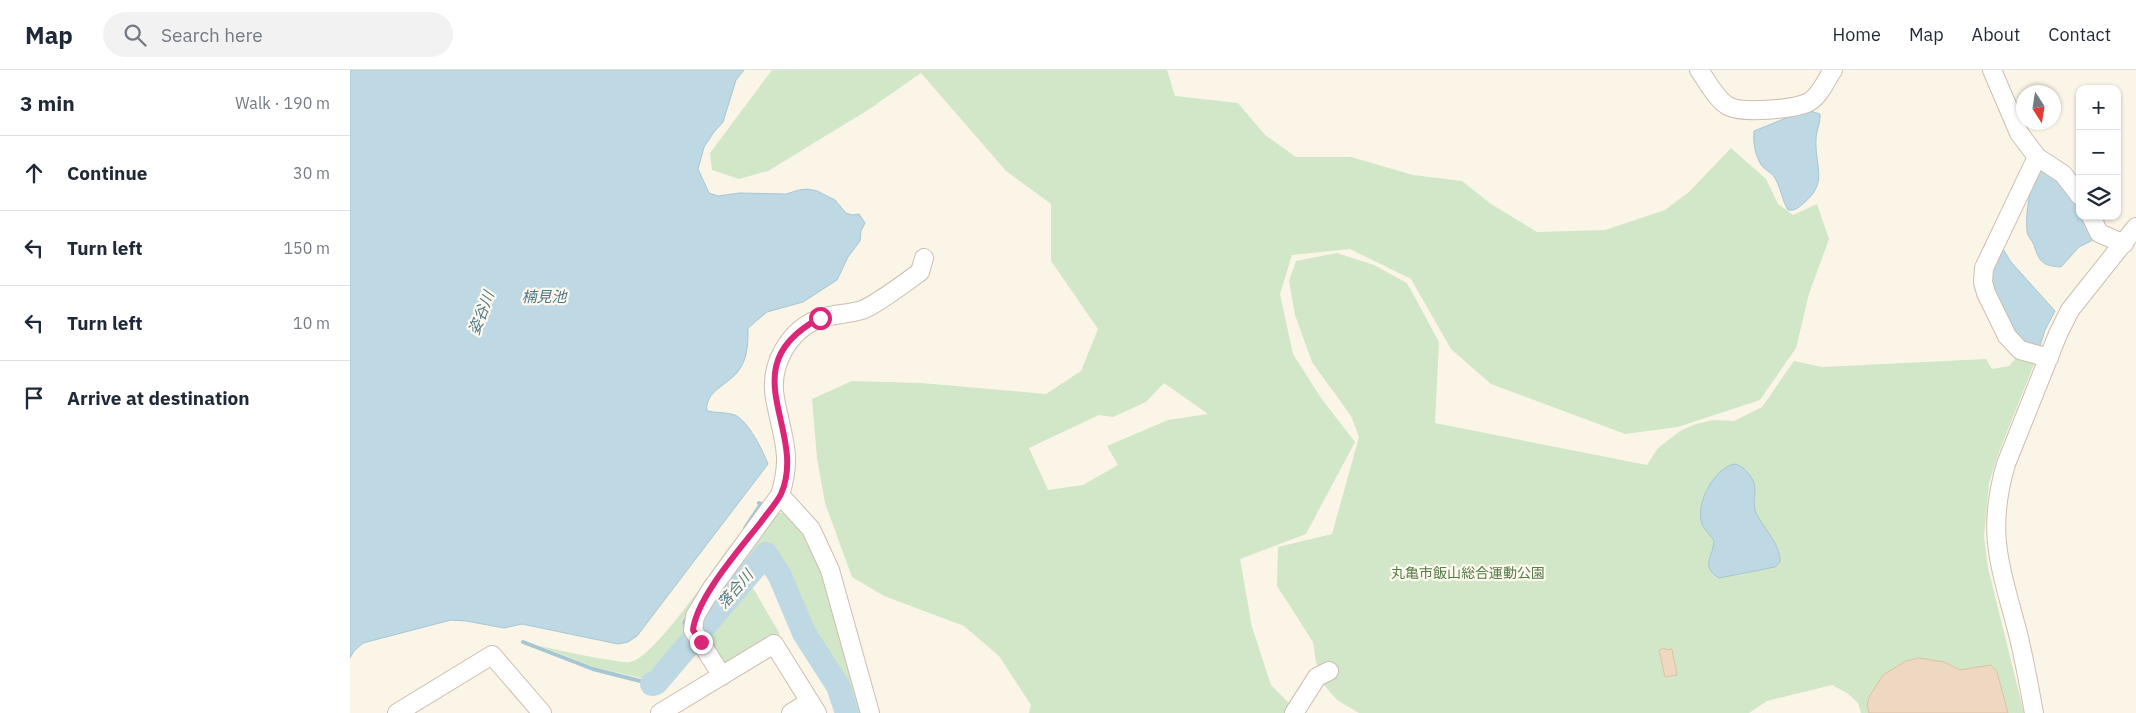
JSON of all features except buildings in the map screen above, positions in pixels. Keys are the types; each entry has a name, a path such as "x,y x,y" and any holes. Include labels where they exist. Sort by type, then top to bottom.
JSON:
{"street":[{"path":"1699,70 1727,105 1756,112 1808,103 1816,96 1833,70"},
{"path":"1992,70 2019,133 2037,157 2063,174 2076,191"},
{"path":"2037,157 1984,268 1983,282 2007,336 2020,350 2049,358"},
{"path":"2093,220 2099,233 2124,244"},
{"path":"2034,713 2017,631 1998,556 1996,521 2000,485 2006,464 2070,310 2136,227"},
{"path":"722,676 697,636 695,616 712,588 780,495 786,477 787,453 774,385 779,360 785,346 807,326 820,318 864,310 920,272 924,258"},
{"path":"780,495 811,529 830,570 870,713"},
{"path":"660,713 774,644 813,707 790,713"},
{"path":"397,713 492,655 535,710"},
{"path":"1294,713 1317,677 1329,671"}],"green space":[{"path":"772,70 1167,70 1175,96 1238,103 1265,135 1296,157 1351,157 1413,175 1462,181 1491,204 1537,232 1605,230 1665,210 1690,191 1731,148 1766,179 1778,204 1793,215 1817,204 1829,239 1809,294 1796,348 1760,400 1678,427 1625,434 1491,384 1451,349 1411,279 1350,249 1292,255 1280,294 1293,354 1321,398 1355,442 1306,534 1240,559 1252,627 1271,685 1299,713 1029,713 1031,705 999,656 964,626 884,596 852,577 825,503 817,458 812,399 852,381 921,383 1046,394 1081,371 1098,329 1051,261 1051,204 1006,171 921,73 868,110 768,171 739,179 712,170 710,153","holes":["1164,383 1208,414 1168,420 1107,446 1118,465 1083,485 1048,490 1029,448 1099,415 1113,417 1146,402"]},
{"name":"丸亀市飯山総合運動公園","path":"1337,253 1374,265 1407,283 1439,342 1435,423 1647,465 1658,448 1680,431 1696,424 1713,420 1734,421 1762,407 1794,361 1822,367 1986,359 1992,369 2009,366 2018,356 2034,364 1999,452 1989,483 1984,536 1988,568 2024,713 1861,713 1858,703 1847,693 1832,685 1767,701 1749,713 1359,713 1337,700 1324,685 1316,662 1313,642 1277,586 1278,547 1332,534 1359,437 1351,416 1312,362 1295,315 1289,281 1296,261"},
{"path":"777,513 784,513 798,520 827,571 862,713 849,713 842,685 805,628 781,573 766,549 702,621 708,606"},
{"path":"747,519 681,621 688,638 654,681 594,667 540,646 623,662 630,662 642,656 657,642 692,599"},
{"path":"747,578 780,634 727,666 720,664 701,633"}],"water":[{"name":"楠見池","path":"350,70 744,70 736,80 723,122 704,147 698,169 709,193 718,196 740,193 786,194 808,189 817,191 835,200 846,213 852,215 859,214 865,223 861,231 860,241 848,257 837,280 803,302 767,312 748,328 747,350 742,365 735,375 709,398 707,411 732,414 740,419 755,437 768,464 637,636 628,642 618,644 522,624 504,628 451,620 363,643 354,651 350,658"},
{"path":"1810,111 1820,114 1816,140 1818,181 1812,195 1805,202 1795,209 1788,210 1778,183 1762,166 1756,154 1754,131 1796,114"},
{"path":"2039,165 2066,187 2076,200 2076,220 2086,220 2095,239 2079,247 2061,267 2050,266 2040,259 2027,233 2027,214 2033,181"},
{"path":"2003,249 2011,262 2055,311 2045,330 2040,346 2028,343 2019,336 2009,323 1995,295 1991,277 1992,270"},
{"path":"1734,464 1744,469 1754,483 1756,513 1775,542 1780,562 1775,567 1719,578 1710,569 1709,561 1714,541 1702,524 1700,513 1708,487 1720,472"}],"waterway":[{"name":"落合川","path":"745,528 761,504 759,503"},
{"name":"落合川","path":"652,684 656,683 766,554 780,576 804,633 838,686 847,713"},
{"name":"落合川","path":"687,629 684,622 688,615"},
{"path":"523,642 593,669 652,684"}],"route":[{"path":"701,642 693,630 695,616 734,556 780,495 786,477 787,453 774,385 779,360 785,346 794,336 820,318"}],"water label":[{"name":"姿谷川","path":"481,313"}]}
